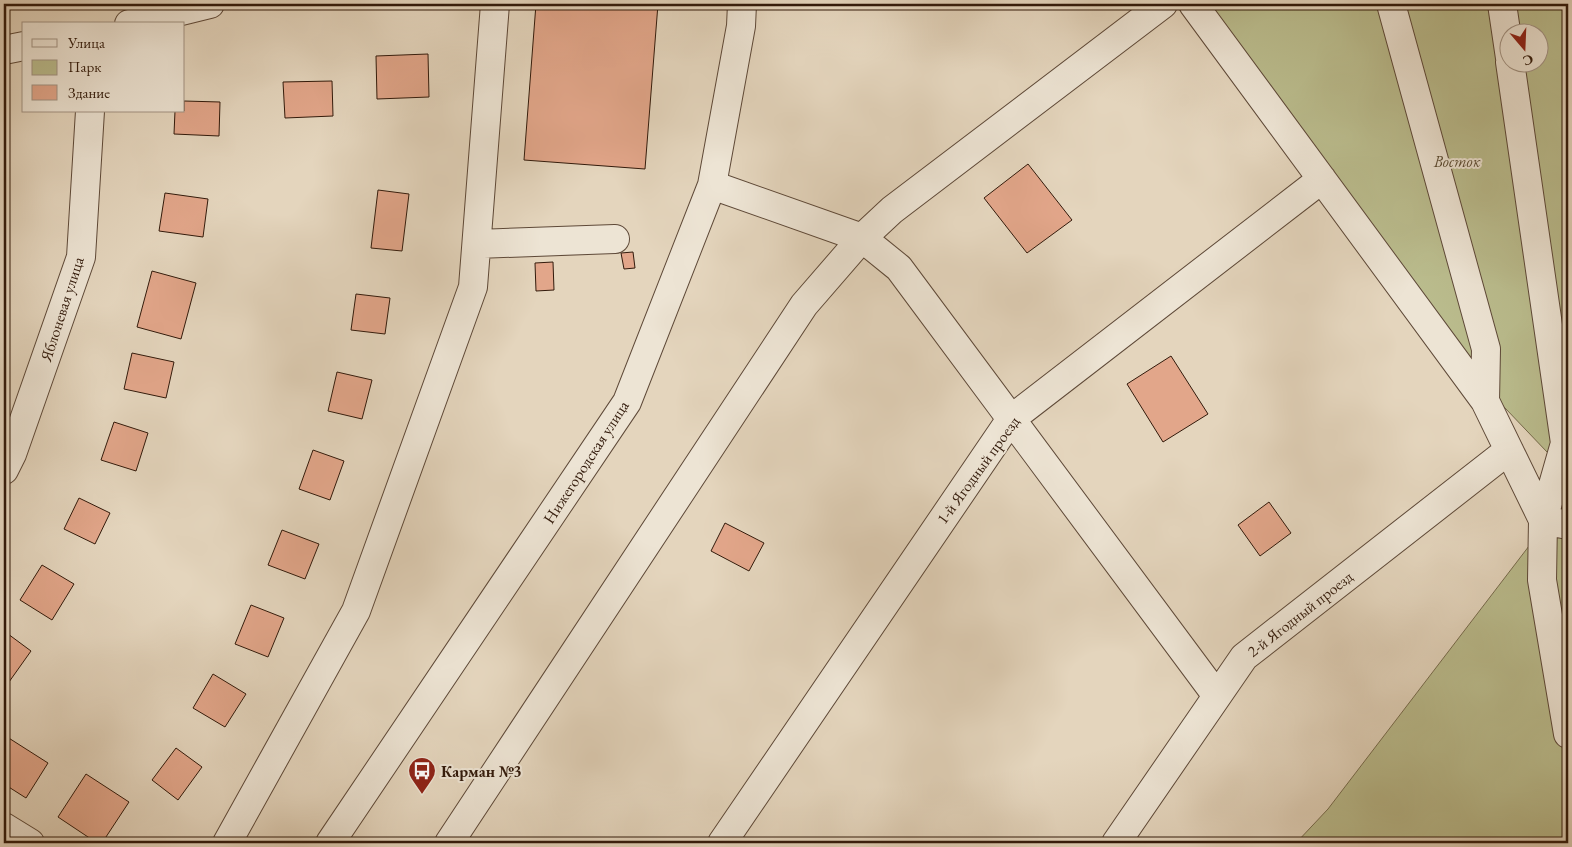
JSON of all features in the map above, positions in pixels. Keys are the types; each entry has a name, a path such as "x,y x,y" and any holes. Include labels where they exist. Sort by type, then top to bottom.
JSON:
{"street":[{"path":"137,22 210,4"},
{"path":"227,843 356,611 473,287 495,4"},
{"name":"Нижегородская улица","path":"330,843 627,402 712,185 741,26 742,4"},
{"path":"449,843 804,305 862,238 892,210 1163,4"},
{"path":"1193,4 1486,401 1509,450 1556,523"},
{"path":"1390,4 1486,349 1486,401"},
{"path":"1502,4 1505,22"},
{"path":"4,50 22,46"},
{"path":"1511,72 1565,443 1556,523 1542,580 1568,734"},
{"name":"Яблоневая улица","path":"4,470 12,454 81,257 90,112"},
{"name":"1-й Ягодный проезд","path":"722,843 1011,419 1322,179"},
{"path":"712,185 862,238 899,268 1217,696"},
{"path":"477,244 615,239"},
{"name":"2-й Ягодный проезд","path":"1116,843 1244,657 1509,450"},
{"path":"1556,523 1568,499"},
{"path":"4,827 30,843"}],"green space":[{"name":"Восток","path":"1210,4 1568,4 1568,474 1464,365"},
{"path":"1568,495 1568,843 1296,843 1328,809"}],"building":[{"path":"536,4 658,4 645,169 524,160"},
{"path":"428,54 429,97 377,99 376,56"},
{"path":"332,81 333,116 285,118 283,82"},
{"path":"185,101 220,102 219,136 174,134 175,112 185,112"},
{"path":"1028,164 1072,220 1027,253 984,198"},
{"path":"378,190 409,194 402,251 371,248"},
{"path":"165,193 208,199 203,237 159,231"},
{"path":"633,252 635,268 624,269 621,253"},
{"path":"553,262 554,290 536,291 535,263"},
{"path":"152,271 196,283 181,339 137,327"},
{"path":"356,294 390,298 385,334 351,330"},
{"path":"132,353 174,362 166,398 124,389"},
{"path":"1171,356 1208,414 1163,442 1127,384"},
{"path":"337,372 372,380 362,419 328,411"},
{"path":"114,422 148,433 136,471 101,460"},
{"path":"313,450 344,461 330,500 299,489"},
{"path":"79,498 110,513 95,544 64,529"},
{"path":"1269,502 1291,533 1260,556 1238,525"},
{"path":"725,523 764,543 749,571 711,551"},
{"path":"282,530 319,544 305,579 268,565"},
{"path":"42,565 74,584 52,620 20,600"},
{"path":"251,605 284,618 268,657 235,644"},
{"path":"4,631 31,651 4,689"},
{"path":"213,674 246,694 225,727 193,708"},
{"path":"4,735 48,763 26,798 4,784"},
{"path":"176,748 202,767 178,800 152,780"},
{"path":"86,774 129,802 102,843 97,843 58,817"}],"place":[{"name":"Карман №3","path":"422,795"}]}
